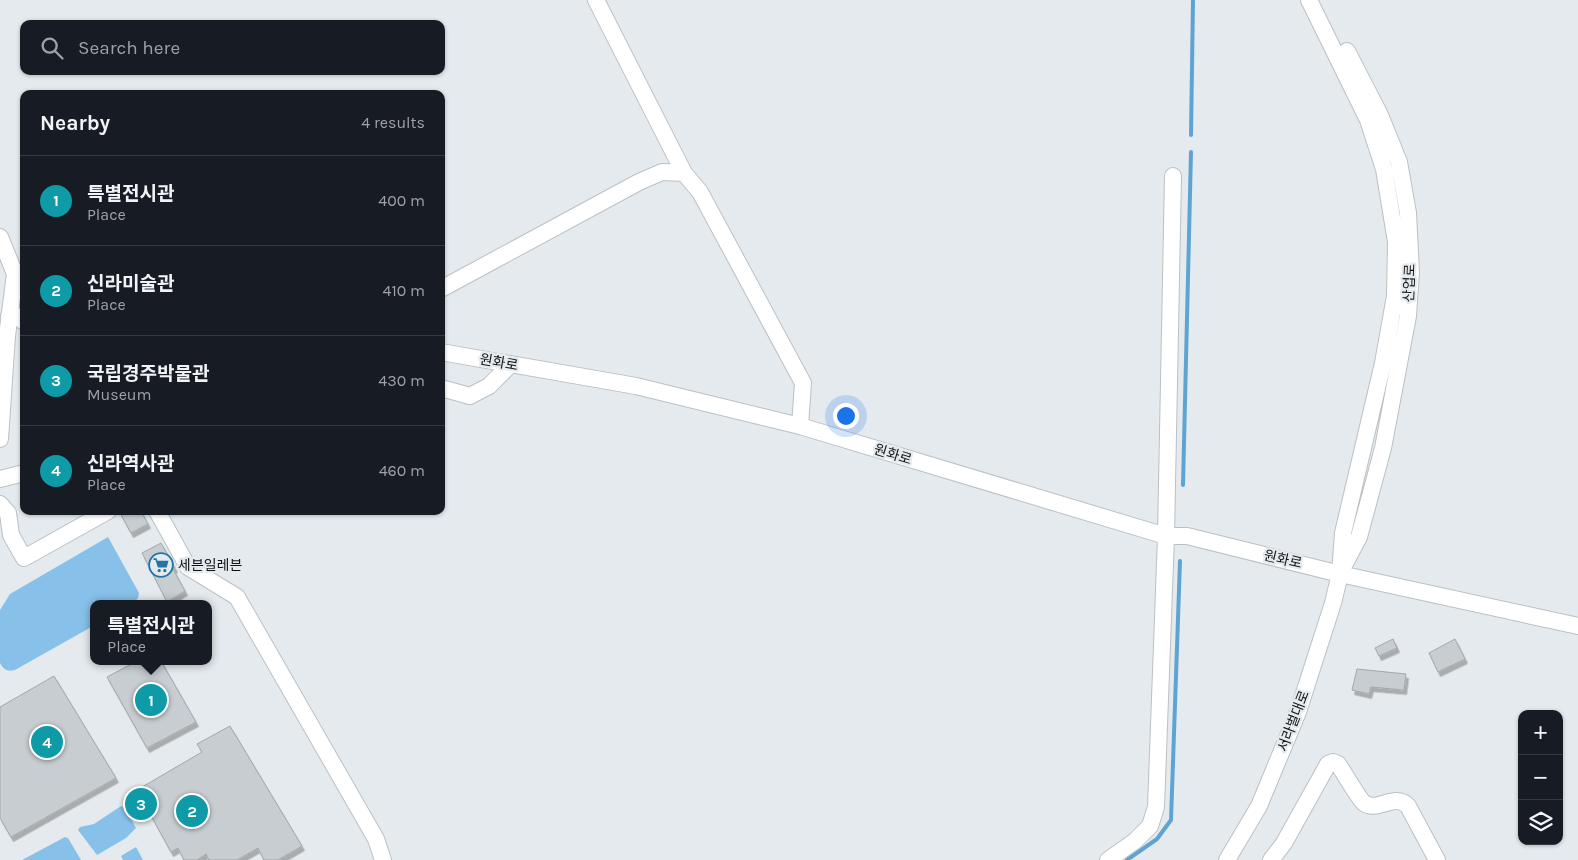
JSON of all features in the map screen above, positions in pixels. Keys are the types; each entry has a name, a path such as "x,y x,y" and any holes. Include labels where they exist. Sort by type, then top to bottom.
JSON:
{"street":[{"path":"596,0 684,173 700,192 803,384 800,426"},
{"name":"산업로","path":"1309,0 1368,120 1384,169 1396,242 1395,296 1383,363 1343,533 1340,574"},
{"name":"산업로","path":"1322,0 1380,115 1400,162 1408,213 1411,272 1408,316 1382,448 1359,537 1340,574"},
{"path":"445,287 638,182 662,172 684,173"},
{"path":"1108,860 1135,841 1150,826 1156,807 1166,536 1173,176"},
{"path":"0,237 13,274 16,319 0,439"},
{"name":"원화로","path":"445,353 636,386 800,426 1166,536 1187,536 1340,574"},
{"path":"445,389 470,396 489,386 511,364"},
{"path":"0,480 20,474"},
{"path":"0,504 8,514 10,535 24,558 101,515"},
{"path":"159,515 188,567 237,597 376,839 383,860"},
{"path":"1340,574 1578,626"},
{"name":"서라벌대로","path":"1227,860 1259,806 1298,712 1333,603 1340,574"},
{"path":"1271,860 1284,843 1328,764 1333,762 1338,764 1363,802 1371,806 1395,800 1403,801 1408,806 1437,860"}],"shaded area":[{"path":"108,537 139,593 136,600 90,600 90,628 15,670 8,671 0,663 0,610 10,594"},
{"path":"121,806 126,809 136,828 126,838 97,855 78,830 80,827 94,824"},
{"path":"65,837 68,838 81,860 22,860"},
{"path":"136,847 143,860 123,860 121,856"}],"building":[{"path":"121,515 143,515 148,524 131,533"},
{"path":"161,543 185,591 170,600 166,600 142,553"},
{"path":"1393,639 1397,648 1379,656 1375,648"},
{"path":"1455,639 1465,659 1438,672 1429,653"},
{"path":"130,665 163,665 196,722 147,748 107,677"},
{"path":"1357,669 1406,674 1404,690 1371,687 1369,694 1352,690"},
{"path":"54,676 116,778 11,837 0,818 0,707"},
{"path":"230,726 302,846 278,860 264,860 258,848 237,860 209,860 206,854 197,860 184,860 178,848 171,852 137,790 202,752 197,744"}],"waterway":[{"path":"1191,135 1193,0"},
{"path":"1183,485 1191,152"},
{"path":"1127,860 1157,839 1171,820 1180,561"}],"place":[{"name":"세븐일레븐","path":"161,565"},
{"name":"특별전시관","path":"151,700"},
{"name":"신라역사관","path":"47,742"},
{"name":"국립경주박물관","path":"141,804"},
{"name":"신라미술관","path":"192,811"}]}
